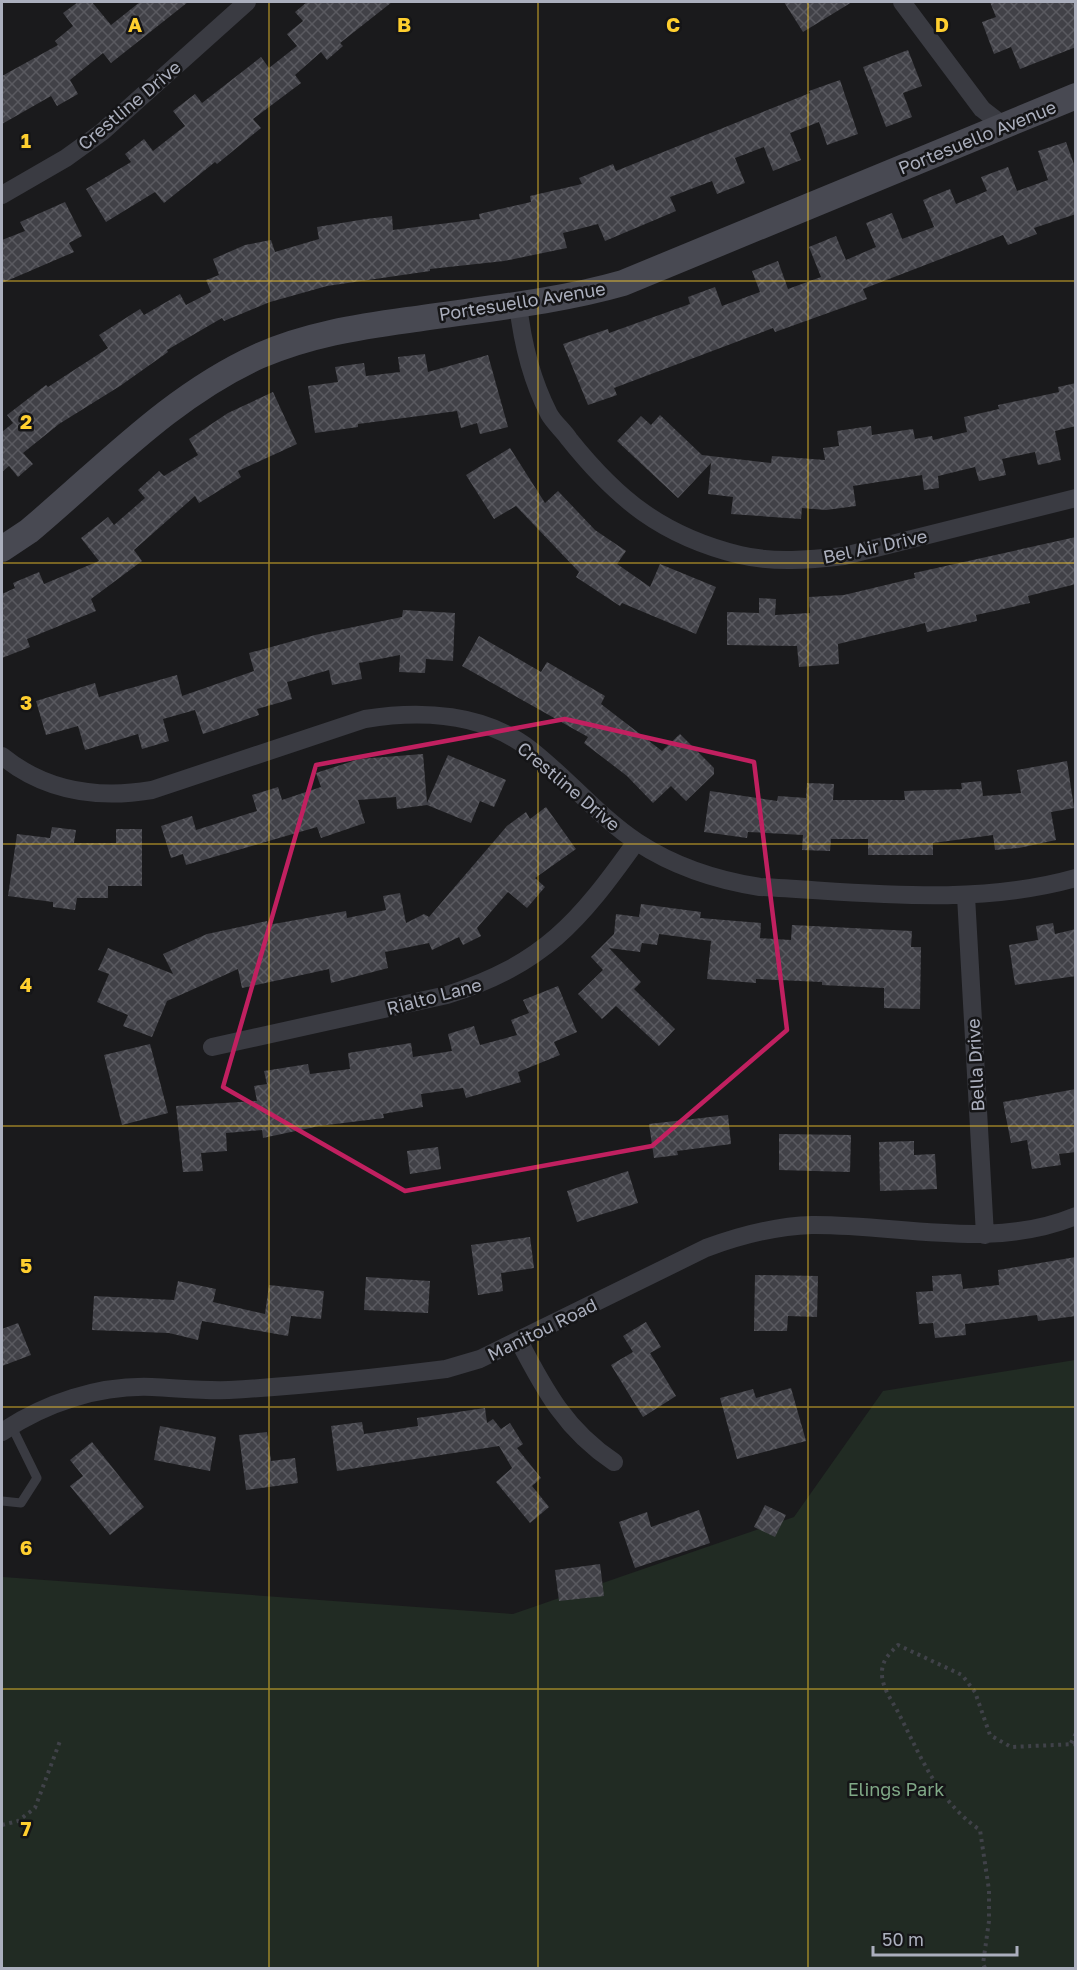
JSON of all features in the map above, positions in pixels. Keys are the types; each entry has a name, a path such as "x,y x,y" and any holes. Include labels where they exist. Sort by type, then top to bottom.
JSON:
{"street":[{"name":"Crestline Drive","path":"2,195 66,158 102,132 247,2"},
{"path":"902,2 982,109 1004,126"},
{"name":"Portesuello Avenue","path":"2,549 29,531 176,404 221,375 260,356 300,340 342,329 581,295 623,283 1076,96"},
{"name":"Bel Air Drive","path":"518,304 529,359 550,415 608,485 637,509 669,529 704,545 769,559 806,560 844,556 1076,498"},
{"name":"Crestline Drive","path":"2,756 32,776 55,786 95,794 127,794 152,790 365,719 397,714 429,714 461,719 492,729 520,743 636,842 691,870 729,882 760,887 966,896 1016,891 1076,878"},
{"name":"Rialto Lane","path":"213,1047 447,995 483,984 525,962 570,927 596,899 636,842"},
{"name":"Bella Drive","path":"966,896 985,1235"},
{"name":"Manitou Road","path":"6,1429 42,1409 77,1396 113,1389 150,1387 227,1390 384,1377 446,1369 480,1359 706,1248 741,1235 777,1228 813,1225 985,1235 1037,1228 1076,1216"},
{"path":"519,1341 559,1412 597,1450 614,1462"}],"lane":[{"path":"2,1501 21,1503 37,1479 6,1429"}],"path":[{"path":"985,1968 983,1964 989,1921 989,1890 980,1830 960,1816 941,1795 911,1741 885,1687 882,1672 887,1655 898,1645 962,1675 975,1692 990,1735 1011,1747 1073,1744 1076,1733"},
{"path":"2,1826 18,1821 35,1808 60,1741"}],"highlighted area":[{"path":"565,719 754,762 787,1030 652,1146 405,1191 223,1087 316,765"}],"green space":[{"name":"Elings Park","path":"1075,1360 1075,1968 2,1968 3,1577 513,1614 794,1517 883,1391"}],"building":[{"path":"78,2 92,2 111,25 140,2 188,2 111,63 103,53 70,80 78,94 57,106 51,96 2,124 2,76 58,45 55,41 73,26 63,13"},
{"path":"307,2 392,2 340,43 343,46 327,60 321,52 295,75 301,83 253,119 261,128 217,164 215,162 164,203 155,192 106,222 86,189 131,162 125,154 144,139 153,151 185,126 173,111 195,94 202,103 261,57 269,68 297,46 287,34 303,21 295,12"},
{"path":"784,2 852,2 803,32"},
{"path":"990,2 1076,2 1076,47 1020,69 1011,47 994,54 982,22 996,17"},
{"path":"908,50 922,86 903,93 912,117 886,127 863,67"},
{"path":"840,80 858,134 827,145 819,122 790,133 801,160 773,171 764,147 735,158 745,183 717,194 712,181 670,197 676,211 605,241 598,224 563,233 567,248 504,261 430,269 430,271 327,286 270,302 224,321 222,318 167,350 168,352 120,386 59,424 23,453 33,464 18,477 9,466 2,472 2,432 13,423 7,415 46,385 48,387 108,348 99,335 140,309 144,315 180,294 186,305 211,292 206,280 219,275 213,259 245,245 271,240 275,252 319,239 317,227 366,219 392,216 393,230 480,219 479,214 531,202 530,196 582,184 579,178 613,164 616,171"},
{"path":"1066,142 1076,170 1076,214 1034,228 1037,234 1008,245 1003,235 863,289 867,299 775,332 773,328 614,388 617,395 588,405 563,344 608,329 609,333 690,304 688,297 715,287 722,306 760,292 752,271 778,261 788,289 821,277 809,247 836,236 846,260 876,247 866,223 892,213 902,239 934,227 923,200 950,189 956,204 987,191 981,177 1008,167 1017,191 1048,180 1038,151"},
{"path":"65,202 82,236 69,243 74,252 2,283 2,240 25,231 20,222"},
{"path":"425,354 428,372 488,355 508,427 480,434 477,423 461,428 457,411 358,424 358,427 315,433 308,386 338,382 335,367 364,363 366,376 400,372 398,357"},
{"path":"1076,383 1076,426 1055,431 1061,460 1038,465 1035,452 1002,459 1006,475 979,481 975,467 938,476 939,488 924,490 922,475 853,486 856,506 826,510 802,508 801,519 731,514 733,497 708,494 711,463 678,498 617,441 641,416 651,425 660,415 702,455 771,463 772,456 825,460 823,448 839,446 837,431 871,426 872,435 913,429 915,439 932,436 933,440 967,432 964,417 999,409 998,405 1059,392 1058,387"},
{"path":"273,392 297,444 238,471 241,477 199,503 195,496 134,550 142,561 91,599 96,611 27,639 30,647 2,658 2,594 15,588 13,583 39,572 44,584 99,561 81,538 108,517 114,525 145,498 138,490 159,471 164,476 198,455 189,439 228,413"},
{"path":"510,448 545,503 558,491 595,530 626,551 617,564 650,587 660,564 716,587 696,634 622,603 620,606 576,577 579,572 516,506 494,519 466,475"},
{"path":"1076,537 1076,584 1028,596 1030,603 976,615 977,621 927,632 925,623 838,644 839,664 799,667 797,646 727,645 727,612 759,613 759,598 776,599 775,615 810,613 809,597 844,595 915,578 914,573"},
{"path":"403,610 455,613 453,661 426,659 425,673 399,672 400,655 359,663 362,679 332,685 329,670 287,682 292,699 257,709 259,715 203,734 195,710 163,719 169,741 142,749 138,734 85,750 78,726 46,735 36,701 95,683 99,697 177,675 182,696 254,671 249,653 315,635 402,617"},
{"path":"479,636 541,672 547,662 605,696 601,704 662,751 680,734 714,768 714,774 686,801 671,786 653,803 627,776 584,743 588,737 462,666"},
{"path":"423,754 427,803 448,755 506,780 494,807 480,801 471,823 427,805 397,809 396,797 358,800 365,823 321,838 317,827 186,865 183,854 171,858 161,826 192,816 196,830 257,811 252,795 278,787 282,800 321,787 316,773 359,759"},
{"path":"1067,761 1074,808 1051,812 1056,840 1019,848 995,850 993,835 933,843 933,855 868,855 868,839 831,839 830,851 802,850 803,835 748,832 747,838 704,832 710,791 777,801 778,796 806,798 807,783 834,784 833,800 905,800 904,791 962,789 961,783 981,781 983,796 1021,793 1017,770"},
{"path":"546,807 576,849 535,878 545,887 527,908 508,892 477,928 481,936 463,945 459,937 432,950 429,943 385,952 388,968 331,983 329,969 242,988 238,969 167,1001 152,1037 123,1026 128,1015 97,1002 109,974 98,970 108,948 173,974 163,954 207,934 267,921 268,925 346,911 347,918 386,910 383,896 400,893 406,923 424,914 429,917 507,826 526,812 530,819"},
{"path":"52,827 76,830 74,843 116,843 116,829 142,829 142,886 108,886 108,898 77,898 75,910 53,907 53,902 8,896 17,834 50,838"},
{"path":"641,904 701,912 700,918 761,923 760,938 791,940 792,925 912,931 911,947 921,947 920,1009 884,1008 884,988 822,985 822,982 756,979 756,983 707,979 711,941 659,934 657,945 642,943 640,952 609,948 641,982 634,989 675,1029 659,1046 616,1006 602,1019 578,994 603,970 591,957 614,934 616,914 639,917"},
{"path":"1053,923 1055,934 1076,929 1076,976 1015,985 1009,945 1038,940 1036,926"},
{"path":"558,986 577,1032 554,1042 560,1055 518,1072 521,1082 466,1098 463,1088 421,1094 423,1107 383,1114 384,1118 319,1126 263,1138 262,1130 226,1133 227,1151 201,1153 203,1171 183,1172 176,1106 257,1101 254,1086 267,1084 264,1071 308,1064 310,1074 350,1069 348,1053 411,1043 413,1057 452,1051 448,1034 474,1026 480,1045 517,1035 511,1020 529,1013 523,1000"},
{"path":"150,1044 168,1113 122,1125 104,1055"},
{"path":"1076,1089 1076,1152 1059,1154 1061,1165 1032,1169 1027,1140 1011,1143 1003,1102"},
{"path":"728,1115 731,1144 677,1151 678,1155 654,1158 649,1124"},
{"path":"779,1134 851,1135 850,1172 779,1170"},
{"path":"914,1141 914,1155 935,1154 937,1189 880,1191 879,1142"},
{"path":"438,1147 441,1169 410,1174 407,1151"},
{"path":"628,1171 638,1203 577,1222 567,1191"},
{"path":"530,1237 534,1268 501,1273 503,1291 478,1295 471,1245"},
{"path":"1076,1257 1076,1316 1038,1321 1037,1315 965,1324 966,1335 935,1338 933,1323 919,1324 916,1292 933,1291 932,1276 961,1274 963,1289 999,1285 998,1270"},
{"path":"755,1275 818,1276 817,1317 788,1316 787,1331 754,1331"},
{"path":"366,1277 430,1281 428,1313 364,1310"},
{"path":"178,1281 216,1289 213,1302 265,1314 269,1285 324,1291 321,1319 291,1316 288,1336 202,1321 198,1340 169,1333 92,1330 94,1296 174,1300"},
{"path":"646,1322 661,1347 650,1353 676,1396 643,1417 611,1365 633,1352 623,1336"},
{"path":"18,1323 31,1355 2,1366 2,1329"},
{"path":"791,1388 806,1441 737,1459 720,1398 753,1389 756,1398"},
{"path":"485,1408 487,1423 493,1419 501,1429 510,1423 523,1444 517,1448 541,1478 532,1486 549,1507 530,1523 496,1482 512,1468 499,1446 337,1471 331,1426 362,1422 364,1434 418,1426 417,1418"},
{"path":"160,1426 216,1437 210,1471 154,1460"},
{"path":"267,1432 271,1461 295,1458 298,1483 246,1490 239,1435"},
{"path":"92,1442 144,1507 110,1535 70,1486 83,1476 70,1460"},
{"path":"765,1505 786,1515 775,1537 754,1527"},
{"path":"699,1510 710,1543 635,1568 619,1522 647,1512 651,1527"},
{"path":"600,1564 604,1596 559,1601 555,1570"}]}
